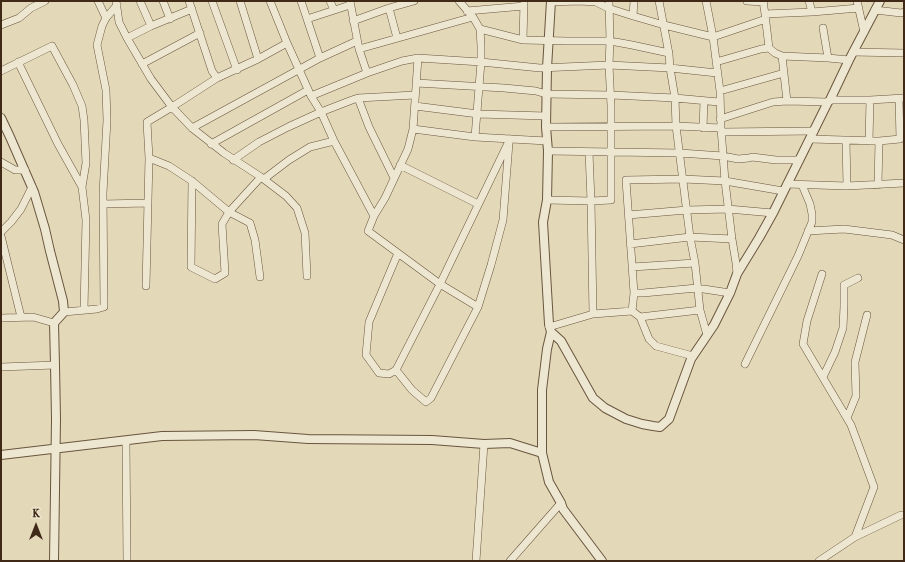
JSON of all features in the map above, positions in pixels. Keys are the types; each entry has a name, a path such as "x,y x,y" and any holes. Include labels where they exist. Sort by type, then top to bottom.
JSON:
{"street":[{"path":"1,25 19,18 30,8 45,1"},
{"path":"98,1 106,18"},
{"path":"140,1 151,26"},
{"path":"163,1 170,18"},
{"path":"189,1 212,71 217,78"},
{"path":"212,1 237,70"},
{"path":"240,1 258,59"},
{"path":"270,1 309,93 374,216"},
{"path":"301,1 320,58"},
{"path":"330,1 334,10"},
{"path":"354,21 389,8 414,1"},
{"path":"459,1 473,17 480,29 481,46 476,137"},
{"path":"602,561 563,509 548,482 542,453 542,390 550,329 543,222 547,200 548,151 546,94 551,1 596,2 609,4 633,16 713,37 766,16 812,12 858,5 864,32"},
{"path":"633,16 634,1"},
{"path":"659,1 669,53 675,98 676,126 700,310 707,335"},
{"path":"706,1 718,73 725,181 737,274"},
{"path":"747,1 764,2 769,48"},
{"path":"809,1 812,12"},
{"path":"550,329 562,341 593,398 605,408 626,419 653,426 660,427 669,419 691,359 714,325 730,293 737,274 773,213 880,1"},
{"path":"54,561 54,323 64,312 104,307 103,204 107,120 106,90 97,45 102,26 117,3"},
{"path":"117,3 119,22 127,38 151,79 172,107 192,128 211,144 262,178 286,196 297,208 305,233 307,276"},
{"path":"307,19 350,3 357,41 366,73"},
{"path":"467,11 524,3 523,40"},
{"path":"547,200 611,200 609,4"},
{"path":"389,8 397,38"},
{"path":"127,38 192,9"},
{"path":"875,10 901,13 904,12"},
{"path":"359,49 473,17"},
{"path":"824,28 828,58"},
{"path":"480,29 523,40 610,41 669,53"},
{"path":"142,64 200,33"},
{"path":"192,128 320,58 357,41"},
{"path":"146,286 149,158 147,122 217,78 237,70 287,43"},
{"path":"1,71 52,46 73,85 82,106 86,163 82,187 86,220 84,310"},
{"path":"716,62 769,48 782,56 828,58 904,53"},
{"path":"782,56 786,101"},
{"path":"418,58 413,129 408,150 385,198 374,216 368,231 440,284 478,307"},
{"path":"211,144 309,93 402,61 418,58 547,68 609,65 670,68 718,73"},
{"path":"18,62 58,144 82,187"},
{"path":"720,91 784,73"},
{"path":"416,83 479,86 536,91 546,94 611,95 719,102"},
{"path":"234,160 259,142 288,127 320,112 352,100 358,98 415,95"},
{"path":"358,98 369,127 394,178"},
{"path":"720,119 773,102 901,98 902,136 879,141 810,139"},
{"path":"869,141 870,100"},
{"path":"703,128 704,101"},
{"path":"415,106 478,114 546,116"},
{"path":"1,118 32,187 45,229 63,301 64,312"},
{"path":"546,127 676,126 721,130 814,131"},
{"path":"413,129 476,137 547,141"},
{"path":"398,253 369,322 366,355 379,372 389,374 396,370 440,284 510,139"},
{"path":"396,370 412,390 426,402 431,398 478,307 492,265 504,220 510,139"},
{"path":"192,181 191,267 215,279 226,273 222,224 229,212 262,178 310,147 334,141"},
{"path":"846,141 847,186"},
{"path":"878,185 879,141"},
{"path":"548,151 680,153 723,156 738,159 752,157 776,160 799,160"},
{"path":"589,152 593,314"},
{"path":"149,158 169,166 192,181 229,212 250,224 255,240 260,277"},
{"path":"1,162 16,170 25,170"},
{"path":"400,165 478,204"},
{"path":"632,311 634,293 626,180 683,179 725,181 785,187 802,185 847,186 904,183"},
{"path":"745,364 794,263 812,222 810,204 802,185"},
{"path":"1,232 21,210 32,187"},
{"path":"103,204 148,203"},
{"path":"628,215 687,210 728,209 773,213"},
{"path":"808,232 844,229 892,234 904,240"},
{"path":"1,236 21,318"},
{"path":"630,244 690,237 732,239"},
{"path":"632,267 695,263"},
{"path":"822,274 807,321 803,344 851,425 874,487 855,537"},
{"path":"823,377 835,352 843,328 844,285 858,278"},
{"path":"634,293 697,288 730,293"},
{"path":"640,317 700,310"},
{"path":"550,329 593,314 632,311 640,317 650,339 656,346 693,356"},
{"path":"847,418 856,396 855,362 867,315"},
{"path":"1,318 33,317 54,323"},
{"path":"1,367 55,365"},
{"path":"1,455 162,436 254,435 308,439 432,440 484,444 510,443 542,453"},
{"path":"126,440 126,561"},
{"path":"476,561 484,444"},
{"path":"510,561 561,503"},
{"path":"819,561 855,537 901,514 904,515"}]}
